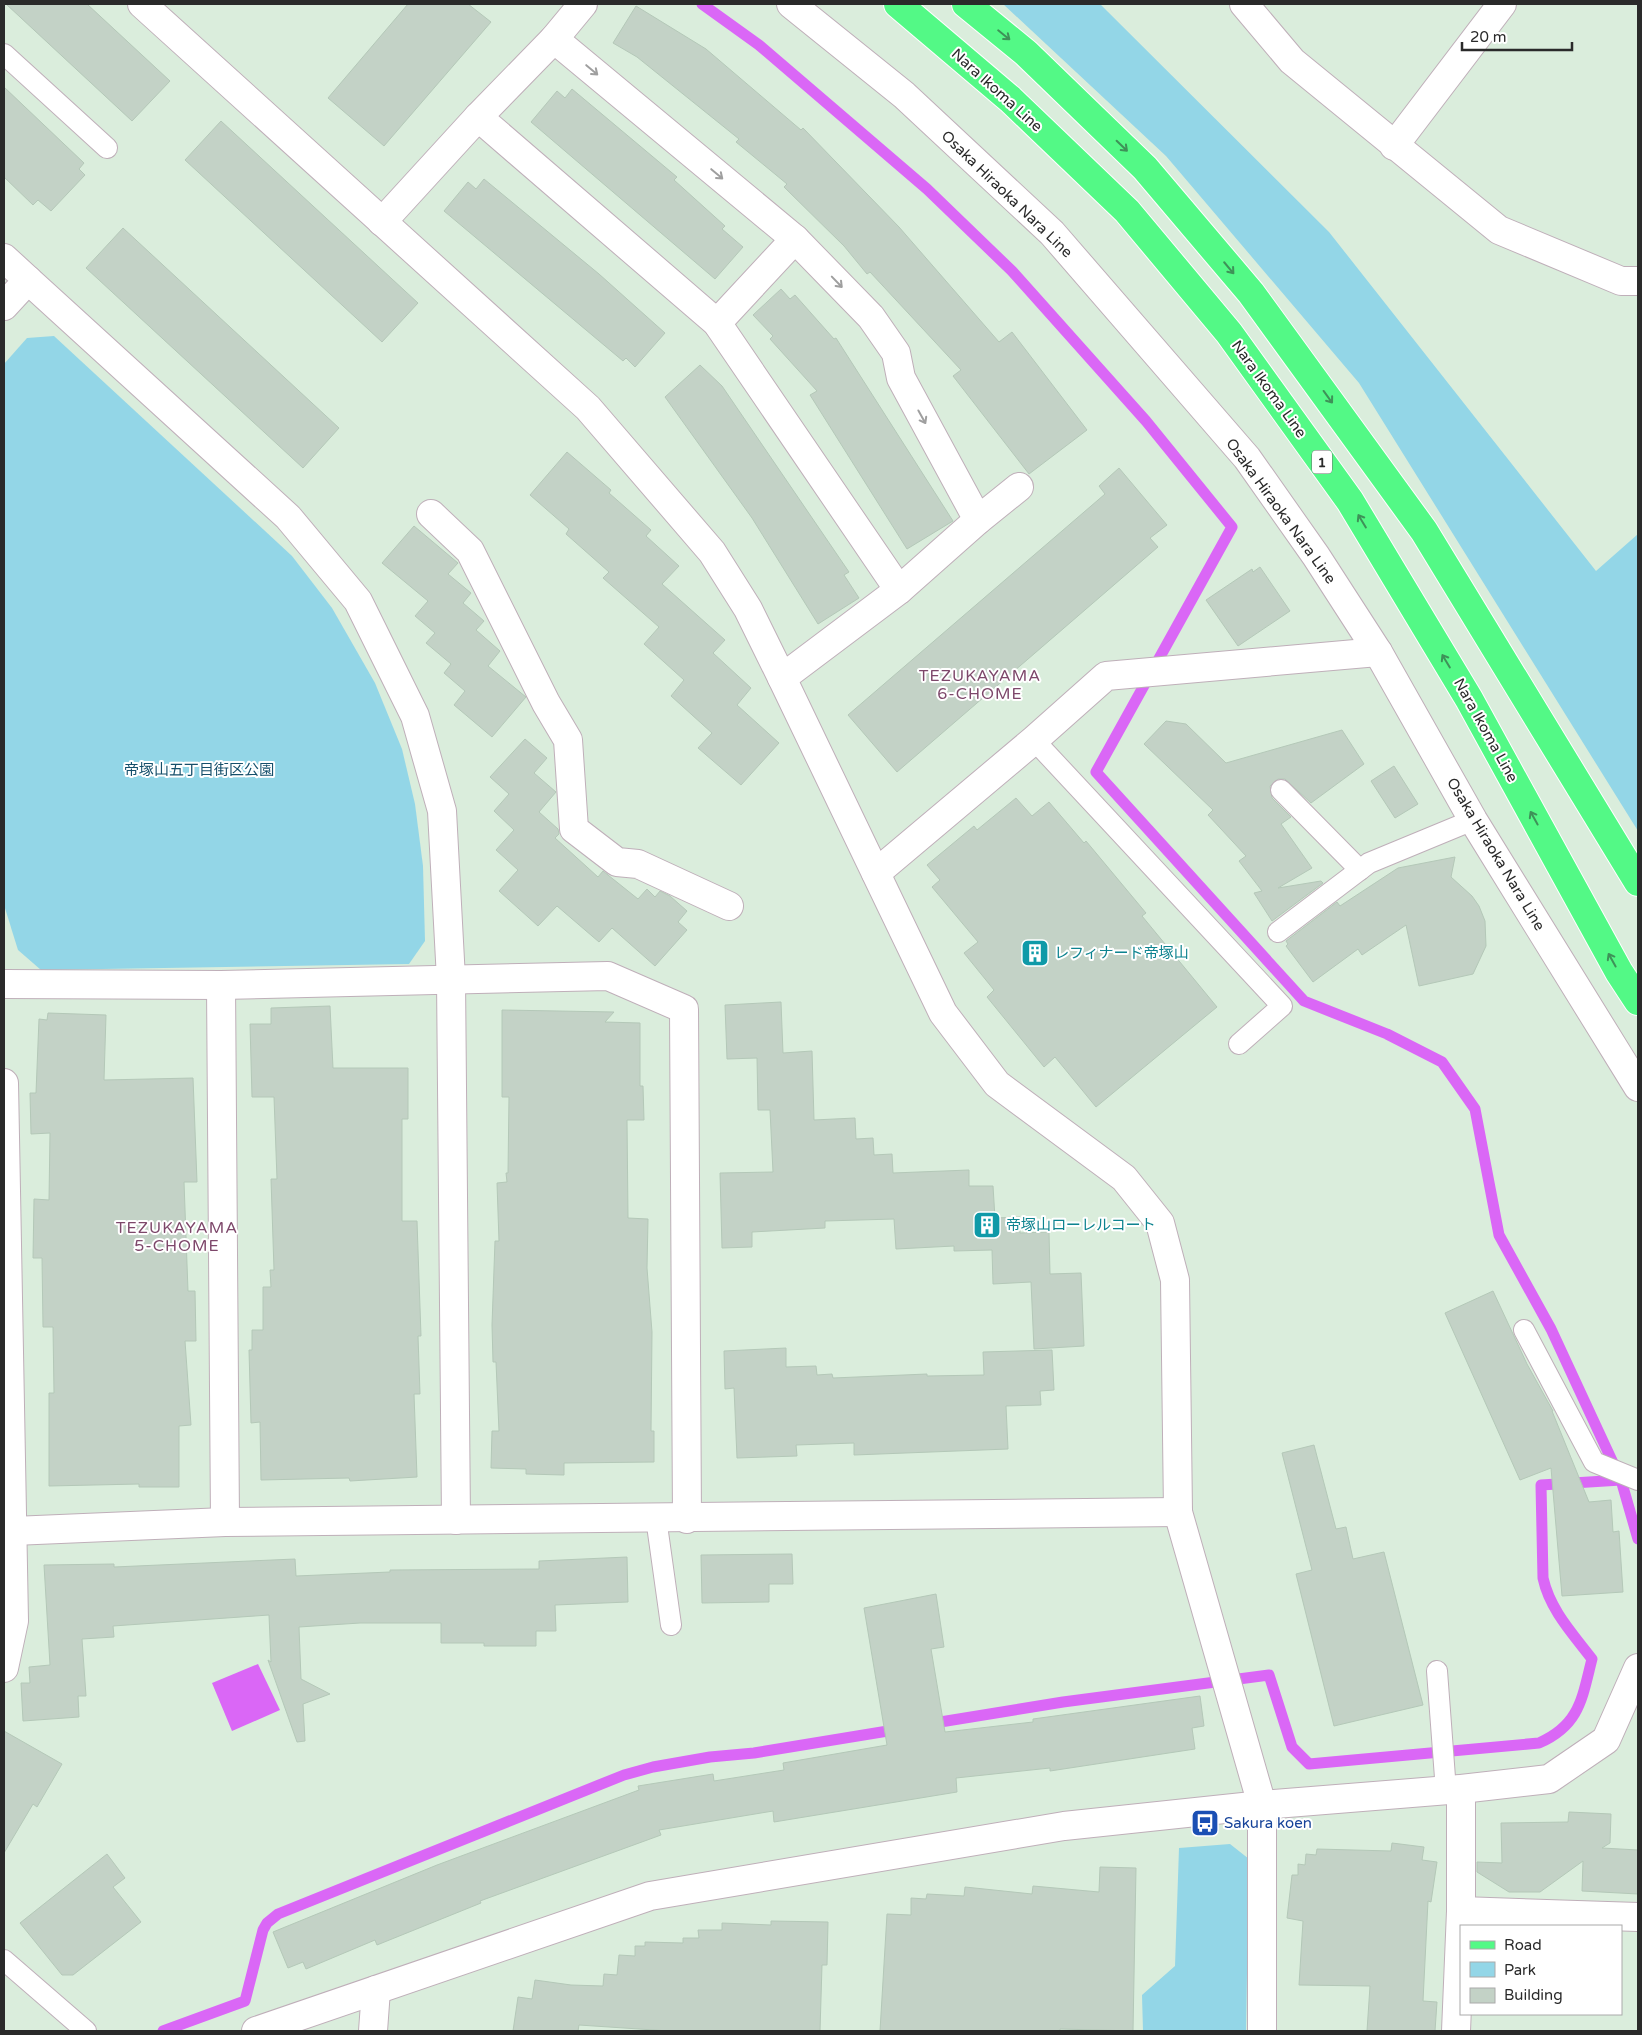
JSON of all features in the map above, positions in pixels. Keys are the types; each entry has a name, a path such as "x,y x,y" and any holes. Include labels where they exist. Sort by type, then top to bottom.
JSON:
{"main road":[{"name":"Nara Ikoma Line","path":"898,4 1010,99 1127,211 1229,333 1350,501 1469,699 1619,972 1638,1002"},
{"path":"966,4 1026,53 1145,168 1251,293 1424,531 1638,882"}],"street":[{"path":"142,4 594,416 712,552 748,609 943,1013 997,1084 1124,1178 1160,1223 1175,1280 1178,1512 1262,1805 1262,2031"},
{"path":"382,222 478,117 554,38 583,4"},
{"name":"Osaka Hiraoka Nara Line","path":"791,4 904,95 1052,234 1247,458 1316,556 1378,652 1474,820 1638,1087"},
{"path":"1244,4 1292,61 1499,230 1621,281 1638,281"},
{"path":"1394,146 1502,4"},
{"path":"554,38 795,239 871,317 896,353 901,378 978,520"},
{"path":"478,117 717,323 899,590"},
{"path":"717,323 795,239"},
{"path":"4,258 288,517 358,602 415,716 442,812 451,979 456,1520"},
{"path":"4,306 28,280"},
{"path":"782,678 899,590 978,520 1019,487"},
{"path":"431,514 470,551 546,702 568,740 574,828 617,862 638,864 729,906"},
{"path":"876,873 1034,740 1106,676 1378,652"},
{"path":"4,984 221,985 608,976 684,1009 687,1519"},
{"path":"221,985 225,1522"},
{"path":"4,1083 14,1621 4,1668"},
{"path":"13,1531 225,1522 687,1519 1178,1512"},
{"path":"256,2031 650,1896 1064,1826 1262,1805 1454,1790 1549,1779 1606,1740 1638,1668"},
{"path":"1454,1790 1460,1925"},
{"path":"1461,1912 1638,1917"},
{"path":"1456,2031 1460,1936"},
{"path":"374,2031 376,1990"}],"lane":[{"path":"4,54 107,148"},
{"path":"1034,740 1282,1006 1239,1044"},
{"path":"1281,790 1360,870"},
{"path":"1278,932 1369,863 1474,820"},
{"path":"1524,1330 1594,1462 1638,1480"},
{"path":"656,1518 672,1624"},
{"path":"1437,1671 1454,1790"},
{"path":"4,1960 86,2031"}],"green space":[{"path":"1003,4 1100,4 1329,232 1596,571 1638,534 1638,831 1359,383 1166,156"},
{"name":"帝塚山五丁目街区公園","path":"54,336 292,556 332,608 375,683 402,749 415,804 423,866 425,941 409,964 41,970 18,950 4,905 4,364 27,338"},
{"path":"1230,1844 1249,1859 1246,2031 1143,2031 1142,1995 1175,1966 1179,1848"}],"shaded area":[{"path":"258,1664 280,1710 232,1731 212,1683"}],"building":[{"path":"6,4 87,4 170,81 132,121"},
{"path":"408,4 468,4 491,22 384,146 328,98"},
{"path":"636,6 706,49 801,130 803,128 899,227 999,342 1012,332 1087,430 1029,474 953,376 961,370 870,272 867,274 844,246 784,187 787,184 736,142 739,139 637,57 613,43"},
{"path":"4,87 84,163 79,169 85,175 51,211 38,200 33,205 4,177"},
{"path":"572,89 677,177 674,180 725,226 722,229 743,247 715,279 531,122 557,91 565,98"},
{"path":"221,121 418,303 382,342 185,160"},
{"path":"484,179 599,274 665,333 635,367 626,358 623,361 444,211 468,182 476,189"},
{"path":"123,228 339,428 303,468 86,268"},
{"path":"781,289 790,299 795,295 834,339 836,338 953,521 907,549 810,395 817,391 770,339 773,336 753,315"},
{"path":"700,365 722,386 849,572 844,575 859,598 818,624 752,518 665,397"},
{"path":"567,452 611,490 609,493 651,530 646,536 679,566 662,584 725,640 713,653 751,688 737,705 779,743 741,785 698,748 712,733 671,696 684,680 644,644 659,627 603,578 609,572 566,534 569,529 530,495"},
{"path":"1119,468 1167,525 1150,538 1158,547 897,772 848,715 1105,494 1099,486"},
{"path":"414,526 458,563 448,574 471,593 463,603 484,621 476,630 500,651 488,666 526,697 492,737 454,705 465,691 444,673 451,664 426,643 435,633 415,616 428,601 382,563"},
{"path":"1260,567 1290,611 1238,646 1206,600 1252,569 1253,572"},
{"path":"1166,721 1186,724 1226,763 1342,730 1364,764 1311,803 1285,779 1278,779 1270,786 1272,798 1291,817 1281,824 1312,868 1278,888 1321,881 1323,883 1272,921 1254,893 1262,891 1239,861 1246,856 1208,815 1213,810 1144,744"},
{"path":"525,739 547,758 534,773 556,792 539,812 558,829 559,834 555,838 598,877 603,871 638,899 647,889 655,897 660,891 670,896 687,911 678,922 687,930 655,966 612,928 599,942 557,906 538,926 499,891 518,870 496,850 514,830 494,811 509,794 490,777"},
{"path":"1394,766 1418,804 1395,818 1371,781"},
{"name":"レフィナード帝塚山","path":"1016,798 1032,816 1049,802 1084,843 1086,841 1146,913 1142,916 1217,1007 1096,1107 1055,1057 1044,1067 987,997 994,990 964,953 978,942 932,887 940,880 927,865 974,826 977,830"},
{"path":"1455,857 1451,877 1472,896 1479,906 1485,921 1486,946 1473,974 1419,986 1406,925 1362,955 1358,949 1313,982 1286,946 1288,944 1286,941 1337,902 1340,906 1398,868"},
{"path":"781,1002 783,1053 812,1051 814,1120 855,1118 856,1139 873,1138 874,1155 892,1154 893,1173 969,1170 969,1186 993,1186 995,1218 1020,1217 1020,1233 1049,1232 1050,1274 1081,1273 1084,1346 1034,1349 1031,1282 993,1284 992,1250 954,1251 954,1246 896,1249 894,1219 825,1221 825,1228 752,1232 752,1247 722,1248 720,1173 773,1172 770,1110 758,1110 757,1058 727,1059 725,1005"},
{"path":"330,1006 333,1068 408,1068 408,1119 402,1119 402,1221 417,1221 421,1336 418,1336 420,1394 414,1394 417,1477 350,1481 349,1478 261,1480 260,1422 251,1423 249,1350 252,1350 252,1330 263,1330 263,1287 271,1287 270,1270 274,1270 271,1179 277,1179 274,1097 252,1097 250,1024 271,1024 271,1008"},
{"path":"502,1010 614,1012 605,1022 640,1023 640,1086 643,1086 644,1120 627,1120 628,1218 648,1219 647,1268 652,1332 651,1431 654,1431 654,1462 564,1463 564,1475 526,1474 526,1469 491,1468 492,1431 499,1431 496,1362 493,1362 492,1325 495,1241 499,1241 497,1183 507,1182 506,1173 508,1173 509,1097 502,1097"},
{"path":"48,1013 106,1015 104,1080 193,1078 197,1182 184,1182 188,1291 195,1291 196,1341 185,1341 191,1425 179,1426 179,1487 139,1487 139,1484 49,1486 49,1393 54,1393 53,1327 43,1327 42,1258 33,1258 34,1199 49,1200 50,1133 31,1134 30,1093 36,1093 39,1019 47,1020"},
{"path":"1493,1291 1527,1364 1553,1411 1589,1502 1611,1500 1613,1532 1619,1531 1623,1592 1562,1596 1551,1468 1520,1480 1445,1313"},
{"path":"786,1348 786,1367 816,1366 817,1375 832,1374 833,1378 927,1374 927,1376 984,1375 983,1352 1052,1350 1054,1390 1040,1391 1041,1405 1006,1406 1008,1449 854,1455 854,1443 796,1445 797,1456 737,1458 734,1388 725,1389 724,1351"},
{"path":"1314,1445 1336,1529 1346,1527 1353,1559 1384,1552 1423,1705 1334,1726 1296,1574 1312,1570 1282,1453"},
{"path":"792,1554 793,1584 769,1584 769,1602 702,1603 701,1555"},
{"path":"627,1557 628,1602 555,1605 556,1631 536,1631 536,1646 484,1646 484,1643 441,1643 441,1623 360,1623 299,1627 301,1679 330,1694 303,1704 305,1741 297,1742 268,1660 271,1662 269,1615 113,1626 114,1637 82,1639 86,1696 78,1696 79,1717 23,1721 21,1683 30,1683 29,1667 50,1665 44,1565 114,1564 114,1567 295,1559 296,1576 390,1572 390,1570 539,1569 539,1561"},
{"path":"936,1594 944,1647 931,1649 945,1732 1033,1722 1033,1719 1200,1696 1204,1726 1192,1728 1195,1749 1050,1771 1050,1768 956,1778 957,1792 774,1822 773,1811 659,1830 661,1835 480,1901 481,1903 377,1945 375,1940 306,1969 303,1962 288,1968 273,1932 437,1865 639,1790 638,1786 713,1774 714,1781 784,1770 783,1763 887,1745 864,1608"},
{"path":"4,1731 62,1764 37,1807 33,1804 4,1853"},
{"path":"1569,1812 1611,1814 1610,1843 1602,1848 1638,1850 1638,1894 1582,1891 1583,1861 1540,1892 1509,1892 1477,1872 1477,1862 1502,1863 1501,1823 1568,1822"},
{"path":"1392,1843 1424,1847 1422,1860 1437,1862 1431,1902 1428,1901 1423,2001 1437,2002 1435,2031 1367,2031 1370,1986 1299,1985 1303,1921 1287,1918 1292,1875 1298,1875 1298,1864 1305,1865 1306,1854 1316,1855 1317,1849 1391,1851"},
{"path":"107,1854 125,1878 113,1887 141,1922 73,1975 62,1975 20,1923"},
{"path":"1100,1867 1136,1868 1133,2031 1060,2029 1060,2031 880,2031 887,1914 911,1915 911,1898 926,1899 927,1894 964,1896 965,1887 1032,1894 1033,1886 1099,1892"},
{"path":"771,1921 828,1922 827,1965 822,1965 820,2031 669,2031 579,2025 578,2031 513,2031 518,1997 532,1999 535,1980 571,1985 603,1986 604,1974 617,1975 619,1955 635,1956 635,1946 645,1946 645,1942 683,1943 683,1938 699,1938 698,1930 722,1930 722,1923 771,1925"}],"waterway":[{"path":"702,4 759,45 927,189 1012,271 1146,421 1232,527 1096,772 1304,1001 1387,1034 1442,1062 1475,1109 1499,1235 1551,1329 1621,1480 1638,1539"},
{"path":"928,1724 1063,1702 1269,1675 1292,1747 1309,1764 1539,1743 1553,1736 1571,1719 1582,1698 1592,1659 1563,1621 1546,1590 1543,1578 1541,1485 1621,1480"},
{"path":"163,2031 245,2001 263,1930 267,1923 278,1914 624,1775 653,1767 710,1757 754,1753 900,1729"}],"place":[{"name":"レフィナード帝塚山","path":"1035,953"},
{"name":"帝塚山ローレルコート","path":"987,1225"},
{"name":"Sakura koen","path":"1205,1823"}],"district":[{"name":"TEZUKAYAMA 6-CHOME","path":"980,685"},
{"name":"TEZUKAYAMA 5-CHOME","path":"177,1237"}]}
